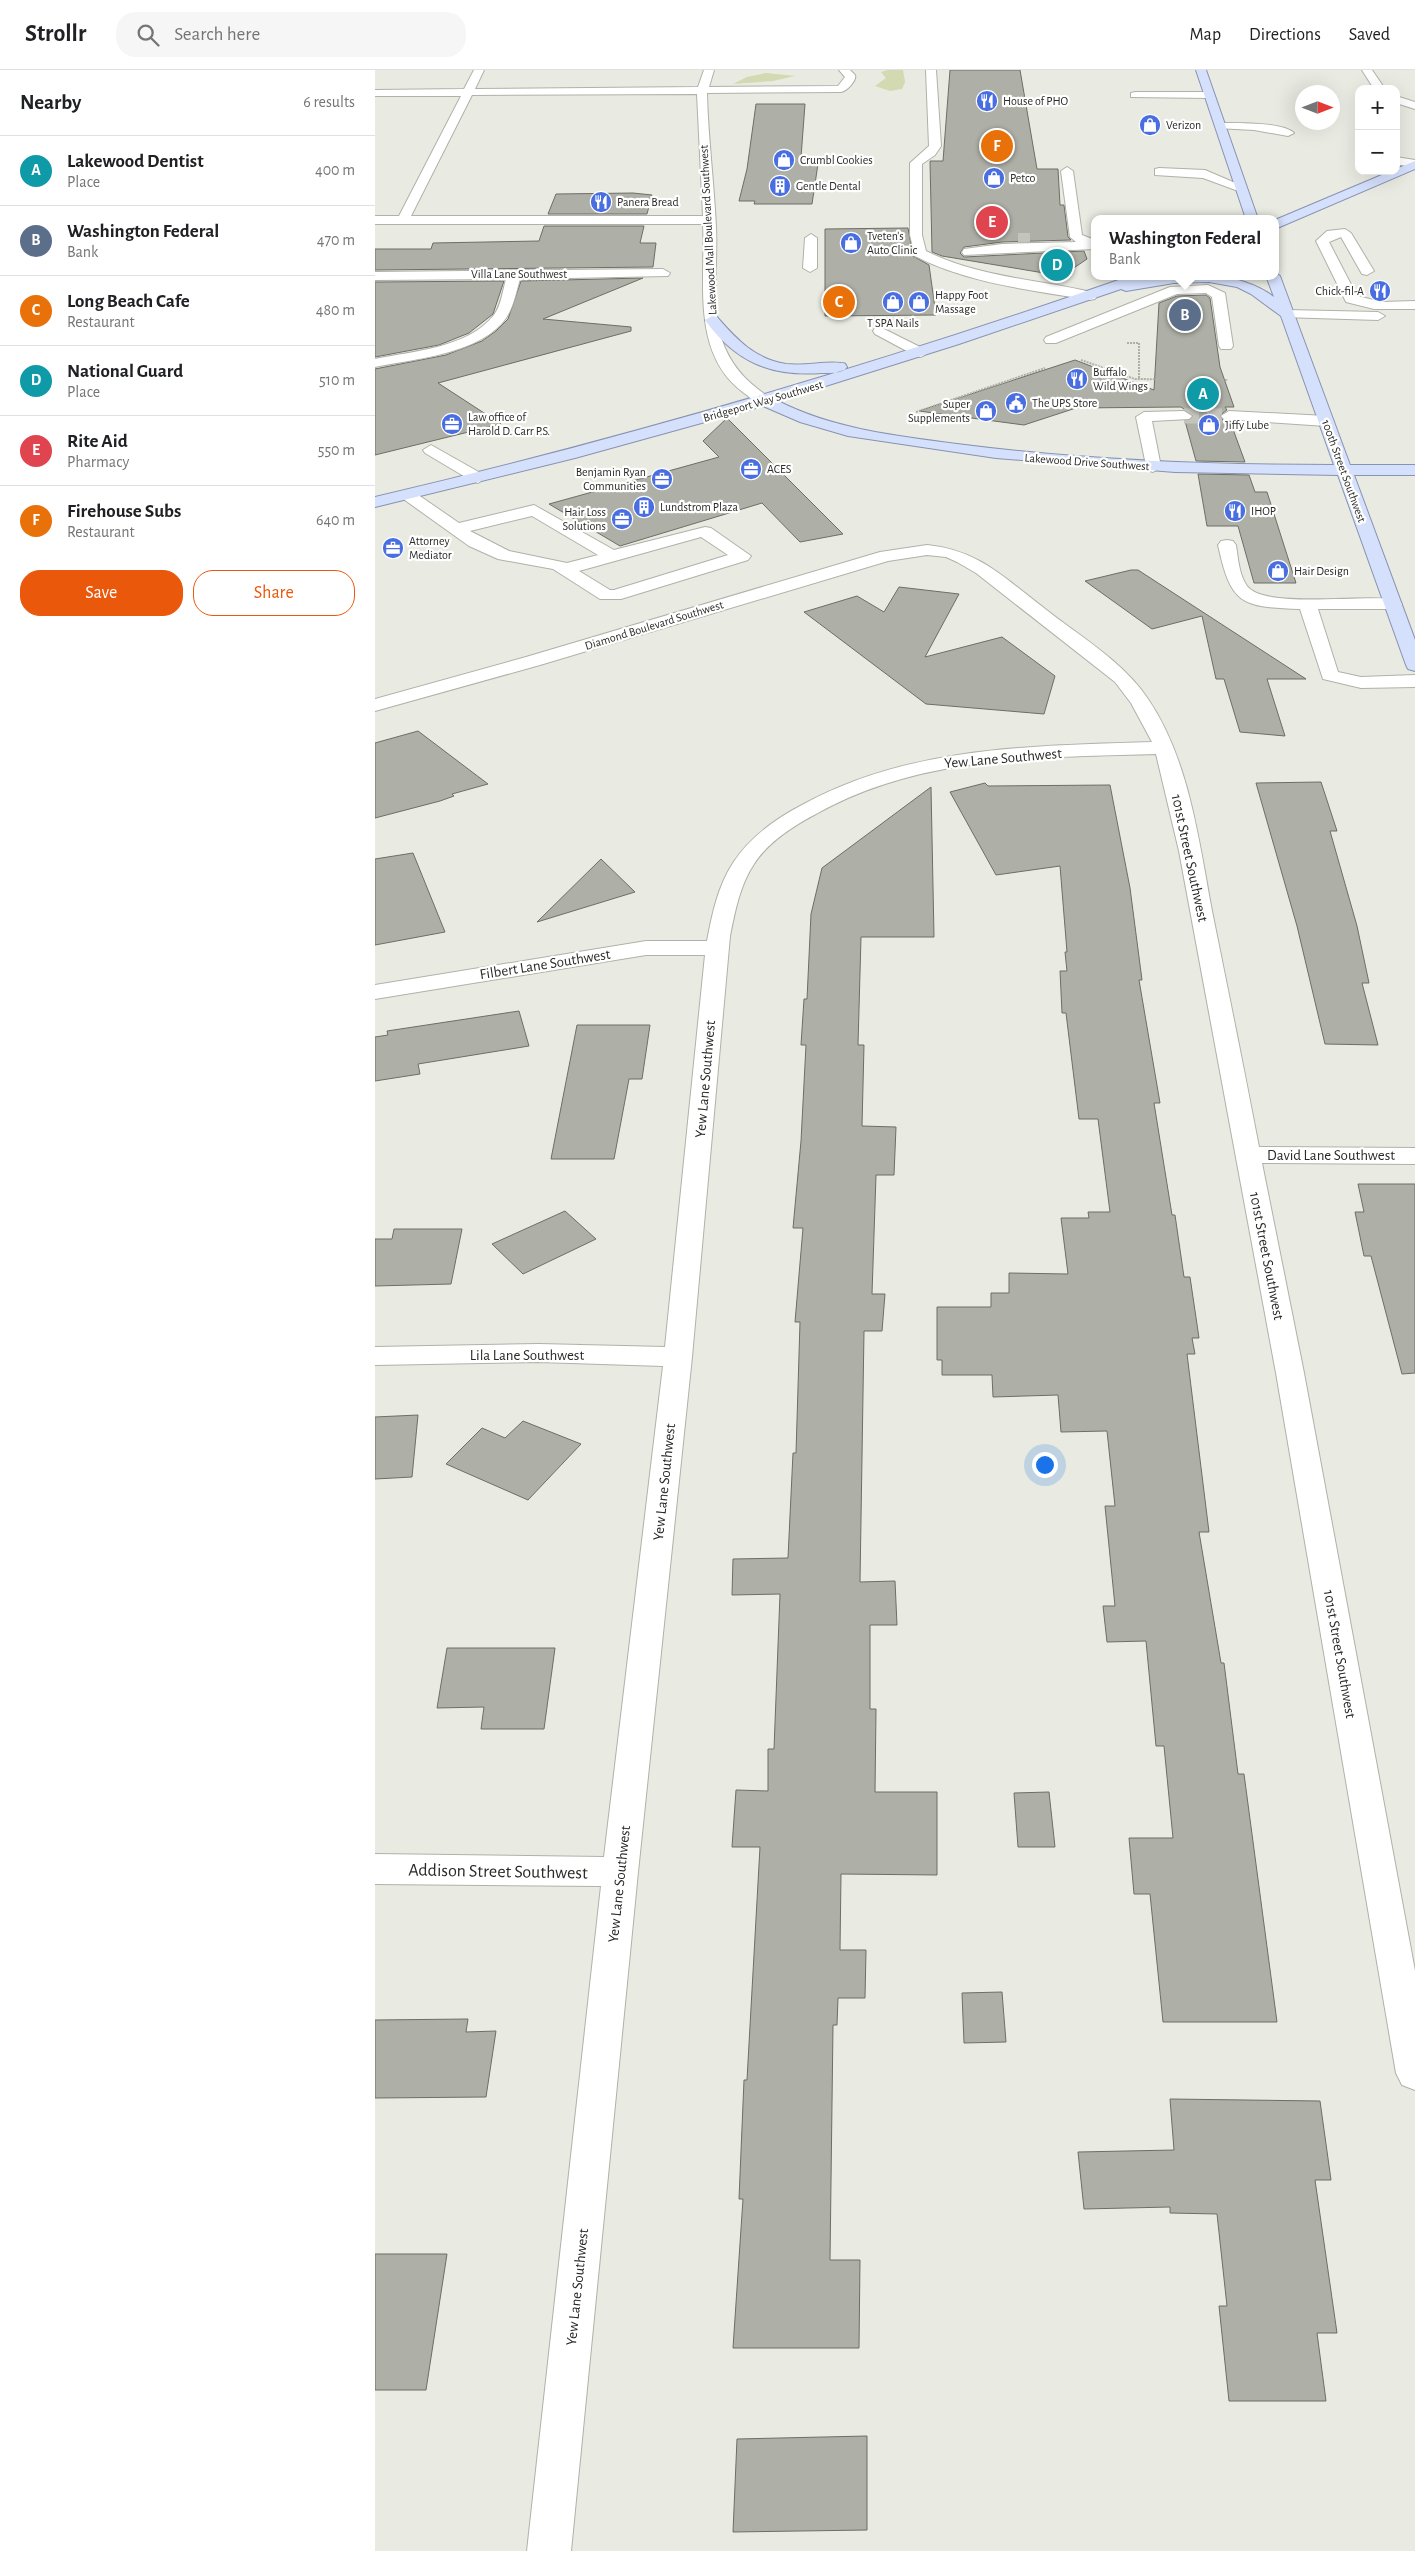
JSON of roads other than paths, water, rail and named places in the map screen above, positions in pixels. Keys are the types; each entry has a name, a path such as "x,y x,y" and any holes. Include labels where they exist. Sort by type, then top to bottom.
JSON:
{"main road":[{"path":"1201,70 1251,215"},
{"path":"1279,223 1415,165"},
{"name":"Bridgeport Way Southwest","path":"375,502 478,478 765,401 921,353 1132,280"},
{"path":"1090,296 1158,280"},
{"path":"1220,280 1241,284 1255,290 1287,314"},
{"name":"100th Street Southwest","path":"1274,280 1415,665"},
{"path":"712,320 733,345 746,355 784,368 822,370 921,353"},
{"name":"Lakewood Drive Southwest","path":"765,401 815,422 899,440 1044,459 1153,467 1415,470"}],"street":[{"path":"403,220 479,70"},
{"name":"Lakewood Mall Boulevard Southwest","path":"709,70 702,92 710,223 709,294 712,320 717,343 727,366 743,386 765,401"},
{"path":"375,92 702,92 841,89 851,77 844,70"},
{"path":"931,70 935,146 931,153 917,163 916,235 920,253 946,266 968,272 1090,296"},
{"path":"1367,70 1377,85"},
{"path":"1135,95 1209,95"},
{"path":"1220,126 1254,127 1288,133"},
{"path":"1400,161 1415,165"},
{"path":"1189,172 1233,162"},
{"path":"1067,171 1076,237 1091,244"},
{"path":"1159,172 1189,172 1215,176 1241,188"},
{"path":"375,220 710,223"},
{"path":"1367,271 1345,232 1332,234 1322,240 1351,299 1378,306 1415,305"},
{"path":"810,268 811,238"},
{"path":"1034,239 1079,238"},
{"path":"1018,239 984,241 972,246 969,252 1002,248 1091,245"},
{"name":"Villa Lane Southwest","path":"375,276 663,273"},
{"path":"375,364 455,344 485,331 501,314 514,274"},
{"path":"1051,340 1175,290 1208,289 1218,294 1219,297 1217,348"},
{"path":"1287,314 1415,316"},
{"path":"881,331 921,353"},
{"path":"1153,467 1144,416 1184,416"},
{"path":"1229,416 1326,422"},
{"path":"431,450 478,478"},
{"path":"408,495 475,542 504,555 558,564 566,569 610,596 742,556 702,532 566,569"},
{"path":"456,529 534,510 611,556"},
{"path":"1227,545 1239,587 1247,594 1262,600 1277,603 1307,604 1393,604"},
{"name":"Diamond Boulevard Southwest","path":"375,705 533,661 886,556 934,550"},
{"name":"101st Street Southwest","path":"934,550 957,555 977,566 1110,667 1122,678 1140,701 1158,732 1179,801 1190,851 1290,1373 1415,2073"},
{"path":"1307,604 1330,675 1339,680 1351,682 1415,681"},
{"name":"Yew Lane Southwest","path":"549,2551 620,1872 678,1357 717,948 724,908 736,876 751,853 777,830 805,811 857,785 885,776 966,758 1163,748"},
{"name":"Filbert Lane Southwest","path":"375,992 646,948 717,948"},
{"name":"David Lane Southwest","path":"1248,1155 1415,1156"},
{"name":"Lila Lane Southwest","path":"375,1356 539,1353 678,1357"},
{"name":"Addison Street Southwest","path":"375,1870 620,1872"}],"tunnel":[{"path":"1018,239 1034,239"},
{"path":"1184,416 1229,416"}],"place":[{"name":"House of PHO","path":"987,101"},
{"name":"Verizon","path":"1150,125"},
{"name":"Firehouse Subs","path":"997,146"},
{"name":"Crumbl Cookies","path":"784,160"},
{"name":"Petco","path":"994,178"},
{"name":"Gentle Dental","path":"780,186"},
{"name":"Panera Bread","path":"601,202"},
{"name":"Rite Aid","path":"992,222"},
{"name":"Tveten's Auto Clinic","path":"851,243"},
{"name":"National Guard","path":"1057,265"},
{"name":"Chick-fil-A","path":"1380,291"},
{"name":"Long Beach Cafe","path":"839,302"},
{"name":"T SPA Nails","path":"893,302"},
{"name":"Happy Foot Massage","path":"919,302"},
{"name":"Washington Federal","path":"1185,315"},
{"name":"Buffalo Wild Wings","path":"1077,379"},
{"name":"Lakewood Dentist","path":"1203,394"},
{"name":"The UPS Store","path":"1016,403"},
{"name":"Super Supplements","path":"986,411"},
{"name":"Law office of Harold D. Carr P.S.","path":"452,424"},
{"name":"Jiffy Lube","path":"1209,425"},
{"name":"ACES","path":"751,469"},
{"name":"Benjamin Ryan Communities","path":"662,479"},
{"name":"Lundstrom Plaza","path":"644,507"},
{"name":"IHOP","path":"1235,511"},
{"name":"Hair Loss Solutions","path":"622,519"},
{"name":"Attorney Mediator","path":"393,548"},
{"name":"Hair Design","path":"1278,571"}]}
